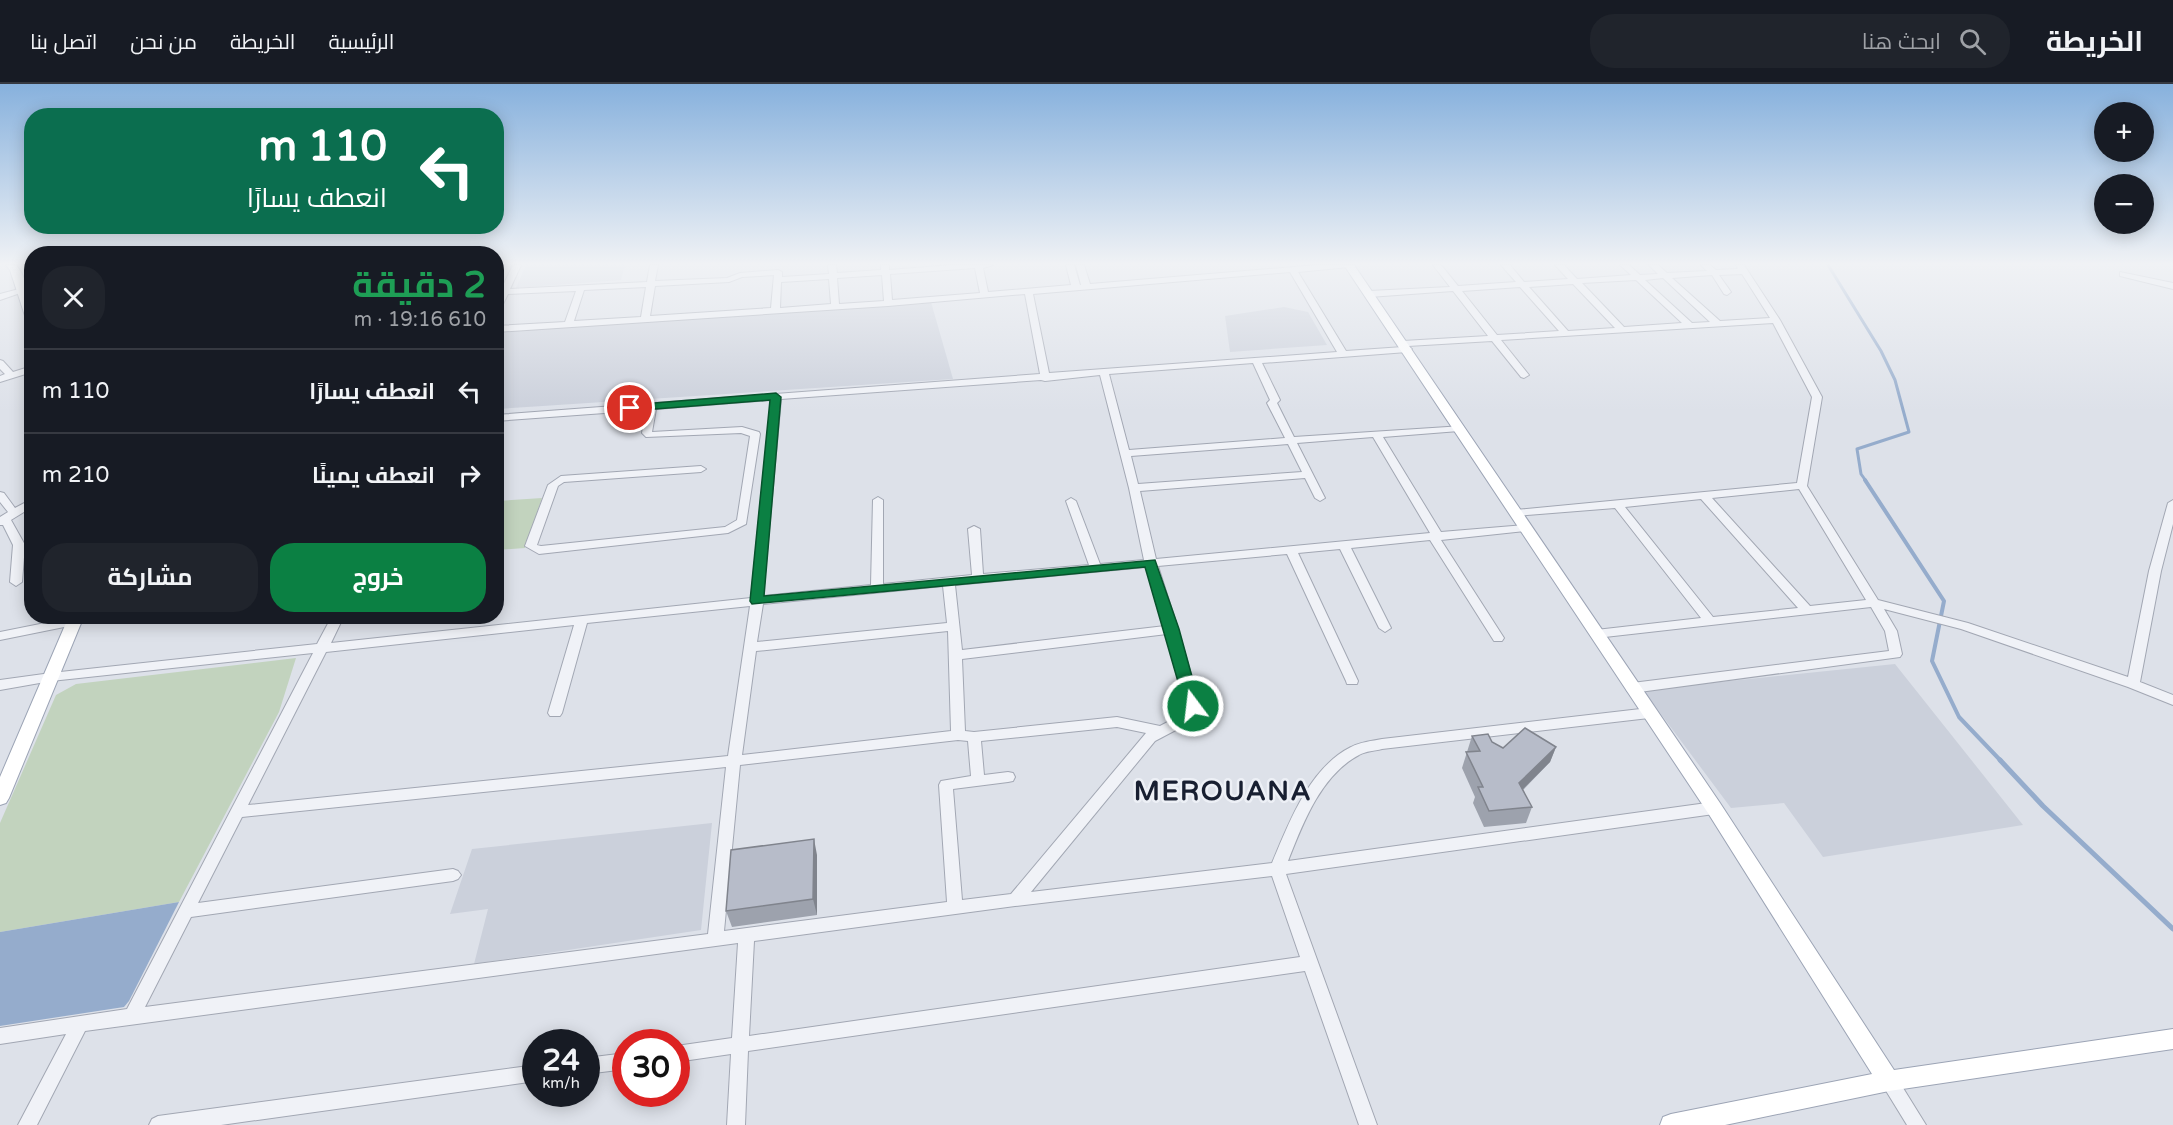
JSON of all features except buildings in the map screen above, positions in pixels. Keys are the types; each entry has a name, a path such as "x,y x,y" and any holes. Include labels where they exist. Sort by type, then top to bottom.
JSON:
{"main road":[{"path":"1383,314 1648,713 1714,808 1889,1081"},
{"path":"0,798 74,624"},
{"path":"1671,1125 1889,1081 2173,1039"}],"street":[{"path":"569,323 572,314"},
{"path":"645,318 646,314"},
{"path":"504,328 717,314"},
{"path":"1033,314 1045,378"},
{"path":"1319,314 1343,354"},
{"path":"1475,314 1524,375"},
{"path":"1548,314 1565,333"},
{"path":"1606,314 1621,329"},
{"path":"1676,314 1689,325"},
{"path":"1707,314 1717,323"},
{"path":"1632,688 1896,654 1891,631 1802,486 1816,397 1772,314"},
{"path":"504,417 1104,374 1343,354 1495,338 1776,320"},
{"path":"1257,361 1275,400 1272,404 1320,498"},
{"path":"0,363 11,375"},
{"path":"0,379 24,371"},
{"path":"237,812 734,761 958,735 974,737 1117,722 1158,730 1180,724 1191,715 1193,706 1172,629 1150,563 1134,488 1104,374"},
{"path":"715,939 734,761 757,601 776,397"},
{"path":"652,406 646,433 650,435 742,430 755,434 742,522 728,530 539,550 531,546 553,485 561,479 701,469"},
{"path":"1125,453 1459,428"},
{"path":"1376,434 1498,638"},
{"path":"1134,488 1309,475"},
{"path":"1516,513 1619,506 1703,494 1802,486"},
{"path":"1703,494 1807,610"},
{"path":"0,495 6,518 19,545 16,582"},
{"path":"877,588 878,500"},
{"path":"1071,501 1096,569"},
{"path":"2133,684 2155,571 2173,503"},
{"path":"1619,506 1710,621"},
{"path":"6,518 24,507"},
{"path":"0,685 51,677 322,646 877,588 1525,528"},
{"path":"974,529 978,579"},
{"path":"1344,546 1385,627"},
{"path":"1292,551 1353,681"},
{"path":"949,582 957,655 958,735"},
{"path":"1596,634 1875,603 1964,626 2173,700"},
{"path":"555,713 582,619"},
{"path":"0,636 54,624"},
{"path":"132,1016 334,624"},
{"path":"750,647 954,626"},
{"path":"957,655 1172,629"},
{"path":"1368,1125 1277,869 1286,843 1323,779 1341,760 1356,750 1382,744 1648,713"},
{"path":"1015,900 1126,764 1158,730"},
{"path":"974,737 978,780"},
{"path":"956,908 946,785 1008,777"},
{"path":"0,1036 132,1016 715,939 1277,869 1714,808"},
{"path":"188,911 453,875"},
{"path":"736,1125 746,936"},
{"path":"690,1052 1310,963"},
{"path":"27,1125 79,1025"},
{"path":"158,1125 522,1075"},
{"path":"1889,1081 1917,1125"}],"shaded area":[{"path":"745,314 934,314 953,379 504,409 504,329"},
{"path":"1241,314 1309,314 1327,345 1230,352 1225,316"},
{"path":"1895,664 2023,825 1823,857 1784,803 1731,808 1643,690"},
{"path":"712,823 701,930 474,964 488,909 450,914 472,849"}],"green space":[{"path":"542,498 525,548 504,550 504,501"},
{"path":"296,658 279,712 179,902 0,932 0,823 56,695 76,684"}],"water":[{"path":"179,902 124,1007 0,1026 0,932"}],"waterway":[{"path":"1858,314 1881,351 1895,380 1909,432 1857,449 1861,474 1866,481"},
{"path":"1865,480 1944,601 1932,661 1959,717 2001,761"},
{"path":"2000,760 2043,806 2173,929"}],"district":[{"name":"MEROUANA","path":"1223,791"}],"route":[{"path":"630,408 776,397 757,601 1150,563 1172,629 1193,706"}]}
